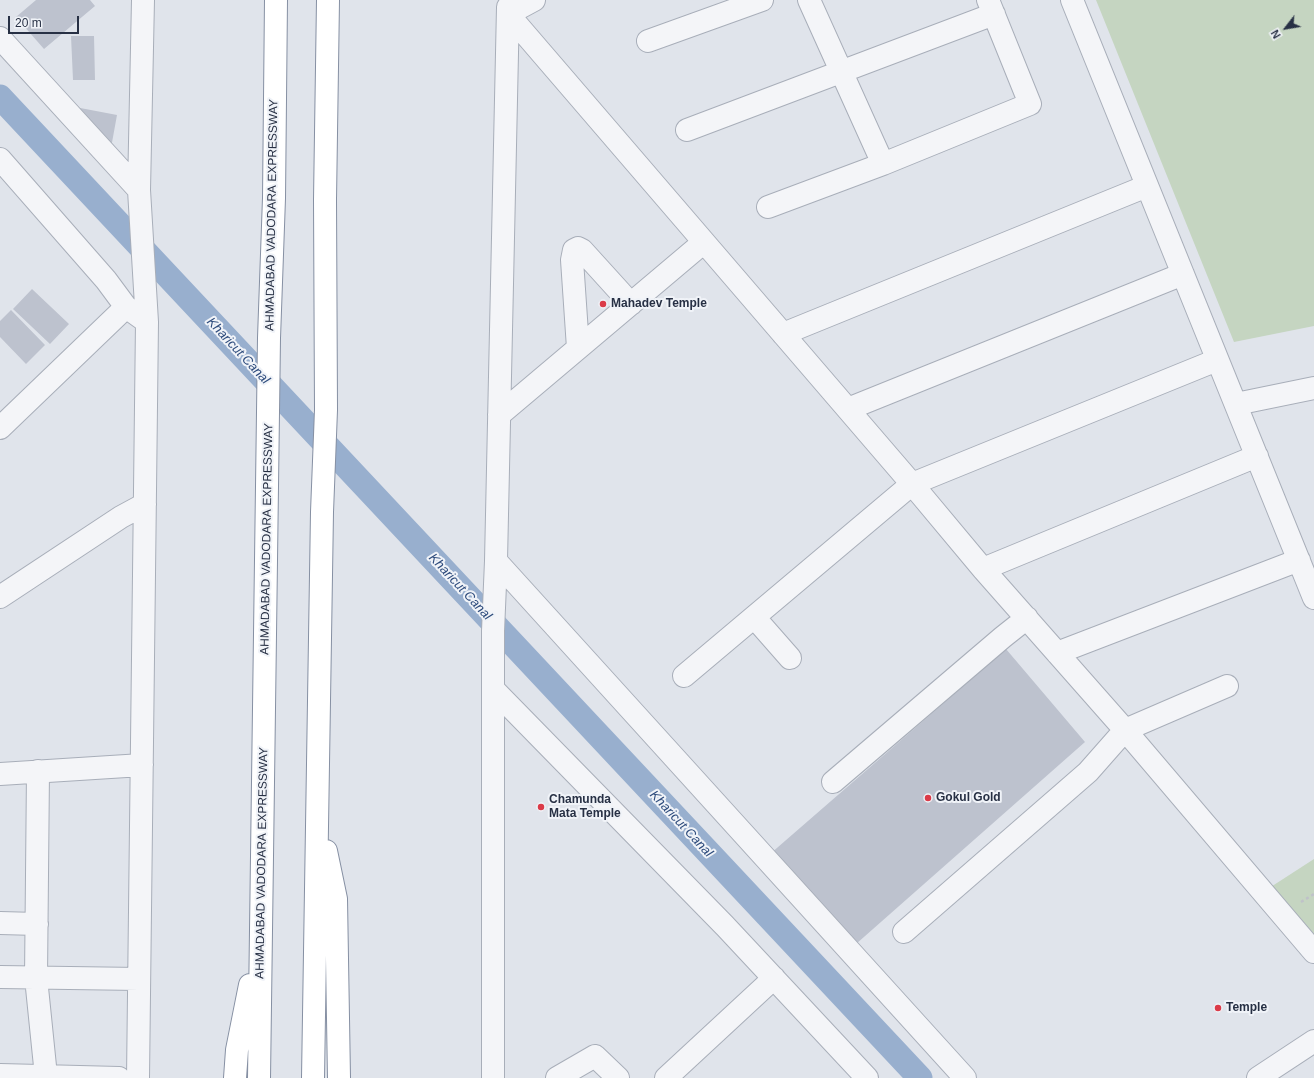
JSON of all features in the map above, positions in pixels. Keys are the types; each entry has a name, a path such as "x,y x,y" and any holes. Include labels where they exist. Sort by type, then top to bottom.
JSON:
{"highway":[{"name":"AHMADABAD VADODARA EXPRESSWAY","path":"259,1078 269,338 274,198 276,0"},
{"path":"313,1078 322,512 326,410 325,200 328,0"},
{"path":"318,810 336,899 339,1078"},
{"path":"235,1078 237,1050 261,933"}],"street":[{"path":"138,1078 147,322 139,190 143,0"},
{"path":"508,7 534,0"},
{"path":"648,42 762,0"},
{"path":"809,0 883,164"},
{"path":"1072,0 1314,598"},
{"path":"508,7 704,242 983,569 1125,730 1314,952"},
{"path":"493,1078 493,625 496,561 508,7"},
{"path":"687,130 842,72 991,7 1030,104 883,164 768,207"},
{"path":"0,38 139,190"},
{"path":"0,159 106,280 126,307 147,322"},
{"path":"783,334 1147,186"},
{"path":"499,416 704,242"},
{"path":"578,348 572,260 574,250 578,248 582,250 631,304"},
{"path":"848,409 1183,274"},
{"path":"0,428 126,307"},
{"path":"684,676 912,484 1217,360"},
{"path":"1236,404 1314,388"},
{"path":"983,569 1257,456"},
{"path":"0,597 145,504"},
{"path":"1057,653 1299,560"},
{"path":"496,561 965,1078"},
{"path":"754,617 790,658"},
{"path":"833,782 1027,618"},
{"path":"904,932 1088,772 1125,730 1227,686"},
{"path":"493,690 725,926 867,1078"},
{"path":"0,774 142,765"},
{"path":"38,772 36,978 46,1076"},
{"path":"0,923 37,924"},
{"path":"0,977 139,979"},
{"path":"666,1078 774,978"},
{"path":"1258,1078 1314,1040"},
{"path":"557,1078 595,1056 618,1078"},
{"path":"0,1075 119,1078"}],"green space":[{"path":"1096,0 1314,0 1314,326 1234,342"},
{"path":"1314,859 1314,952 1263,892"}],"building":[{"path":"36,0 90,0 95,6 44,49 16,17"},
{"path":"71,36 94,36 95,80 73,80"},
{"path":"75,107 117,115 111,148"},
{"path":"32,289 69,324 50,344 13,309"},
{"path":"11,310 45,345 26,364 0,337 0,321"},
{"name":"Gokul Gold","path":"1006,649 1085,742 856,944 770,854"}],"waterway":[{"name":"Kharicut Canal","path":"0,97 920,1078"}],"place":[{"name":"Mahadev Temple","path":"603,304"},
{"name":"Gokul Gold","path":"928,798"},
{"name":"Chamunda Mata Temple","path":"541,807"},
{"name":"Temple","path":"1218,1008"}]}
